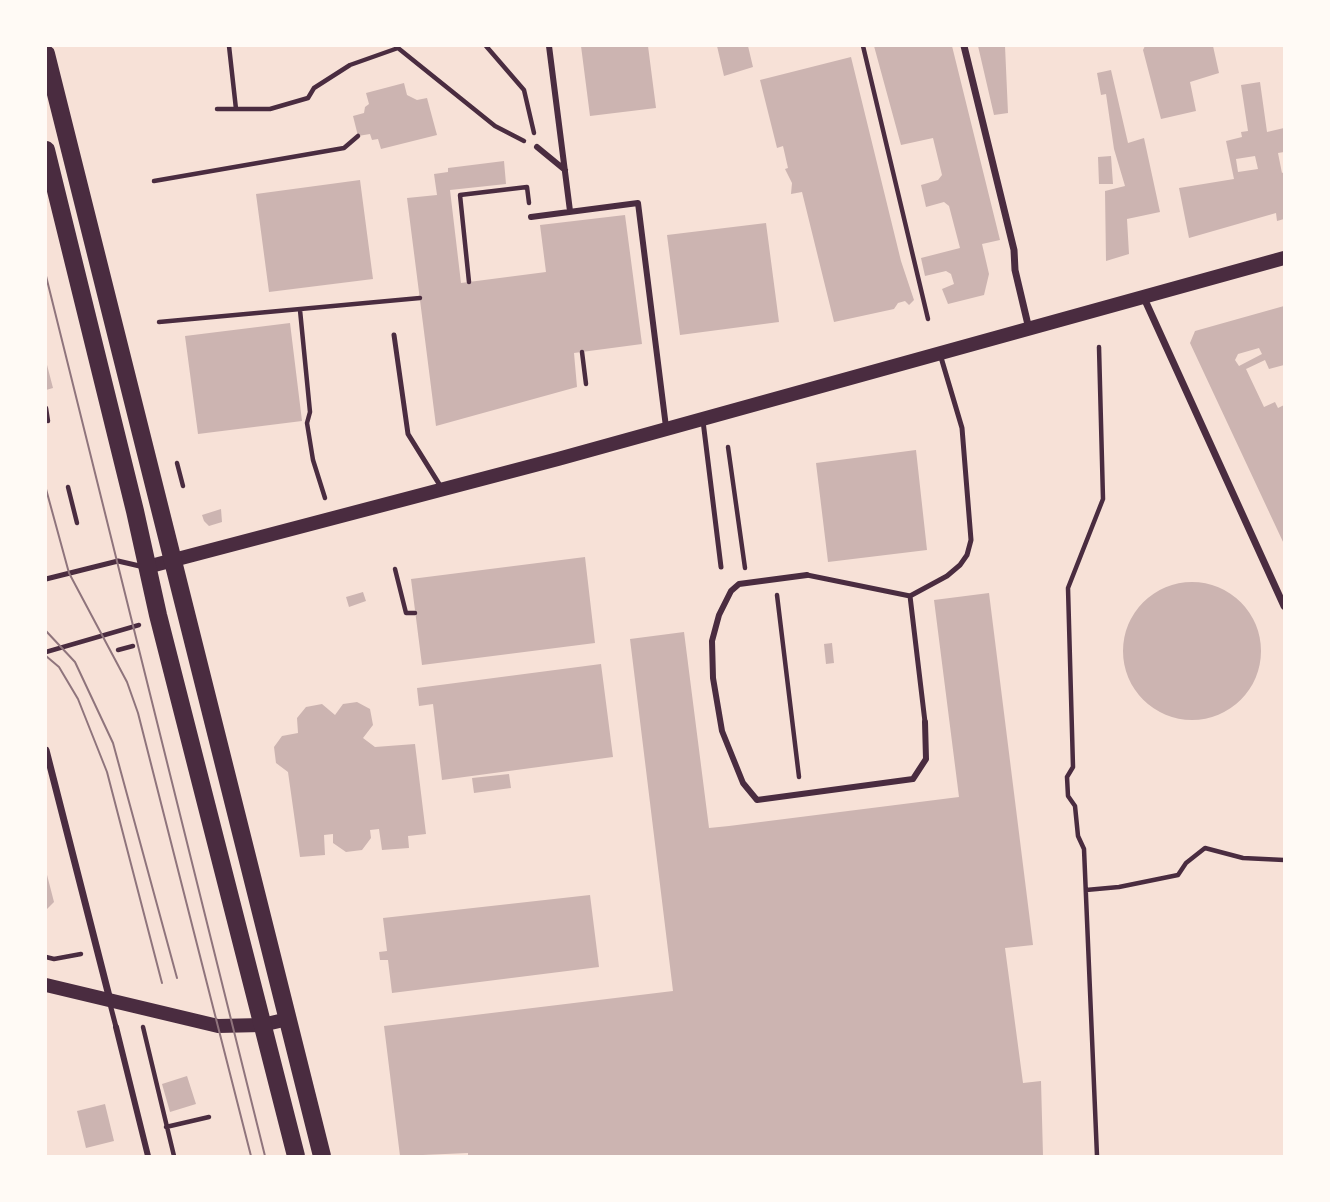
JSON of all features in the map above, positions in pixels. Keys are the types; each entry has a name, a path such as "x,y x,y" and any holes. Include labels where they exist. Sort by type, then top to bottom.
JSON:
{"main road":[{"path":"46,54 323,1157"},
{"path":"46,150 147,567 296,1157"},
{"path":"147,567 340,518 1284,258"},
{"path":"46,985 218,1026 262,1025 288,1019"}],"street":[{"path":"549,46 570,211"},
{"path":"964,46 1014,250 1015,270 1029,329"},
{"path":"537,147 565,170"},
{"path":"531,217 638,203 666,429"},
{"path":"1144,298 1284,606"},
{"path":"807,575 747,581 731,591 719,615 712,641 711,660 722,731 743,783 757,800 913,779 926,759 925,722"},
{"path":"46,750 110,1001"},
{"path":"116,1027 148,1157"}],"lane":[{"path":"394,335 408,434 443,490"},
{"path":"807,575 910,596 947,576 967,555 971,540 961,428 940,354"},
{"path":"703,419 721,567"},
{"path":"46,579 118,561 147,567"},
{"path":"910,596 925,722"},
{"path":"110,1001 116,1027"}],"path":[{"path":"229,46 236,109"},
{"path":"486,46 524,90 537,147"},
{"path":"863,46 928,319"},
{"path":"217,109 270,109 308,98 314,88 350,65 396,47 495,126 537,147"},
{"path":"154,181 344,148 358,136"},
{"path":"469,282 460,195 527,187"},
{"path":"159,322 420,298"},
{"path":"300,310 313,460 321,493 340,518"},
{"path":"1097,1157 1084,849 1077,836 1075,806 1068,796 1066,777 1073,767 1068,588 1103,499 1100,347"},
{"path":"582,352 586,384"},
{"path":"46,408 48,421"},
{"path":"728,447 747,581"},
{"path":"177,463 183,486"},
{"path":"68,487 77,523"},
{"path":"395,569 406,613 415,613"},
{"path":"775,579 800,788"},
{"path":"46,652 138,626 147,618"},
{"path":"118,650 133,646"},
{"path":"1086,890 1119,887 1178,875 1186,863 1205,848 1243,858 1284,860"},
{"path":"46,957 54,959 96,950"},
{"path":"142,1023 174,1157"},
{"path":"166,1127 209,1117"}],"building":[{"path":"581,46 648,46 656,108 590,116"},
{"path":"717,46 748,46 753,67 724,76"},
{"path":"874,46 952,46 1000,240 982,244 989,274 984,295 948,304 942,289 954,284 951,274 946,271 925,276 921,258 960,248 949,206 944,202 926,207 921,185 938,180 942,175 933,138 901,145"},
{"path":"978,46 1005,46 1008,113 994,115"},
{"path":"1145,46 1213,46 1219,73 1190,82 1196,111 1161,119 1143,50"},
{"path":"851,57 901,261 914,300 909,305 905,301 898,303 894,309 834,322 802,192 791,194 792,183 785,169 788,168 783,146 777,148 760,80"},
{"path":"1111,70 1128,143 1144,138 1160,212 1127,219 1129,254 1106,261 1105,191 1125,186 1114,149 1106,94 1101,95 1097,73"},
{"path":"1260,82 1267,132 1284,128 1284,152 1278,153 1282,173 1284,172 1284,219 1277,221 1276,213 1189,238 1179,188 1234,179 1226,141 1242,137 1241,132 1248,131 1241,85","holes":["1255,156 1258,169 1238,172 1236,159"]},
{"path":"404,83 407,95 417,100 427,98 437,135 381,149 378,139 372,140 370,134 358,136 353,116 364,113 369,104 366,93"},
{"path":"1111,156 1113,184 1099,184 1098,157"},
{"path":"504,161 506,184 450,190 461,283 546,272 540,225 625,215 642,344 574,353 577,387 436,426 407,198 437,195 434,174 448,172 448,168"},
{"path":"360,180 373,279 269,292 256,194"},
{"path":"766,223 779,322 680,335 667,235"},
{"path":"1284,306 1284,365 1269,369 1265,360 1246,369 1264,407 1275,402 1278,408 1284,405 1284,544 1190,343 1195,331","holes":["1259,348 1262,354 1239,366 1235,360 1238,354"]},
{"path":"290,323 302,421 198,434 185,336"},
{"path":"46,361 53,388 46,390"},
{"path":"916,450 927,550 828,562 816,463"},
{"path":"221,509 222,522 209,526 204,521 202,515"},
{"path":"585,557 595,643 422,665 411,579"},
{"path":"1192,582 1218,587 1241,602 1256,625 1261,651 1256,677 1241,700 1218,715 1192,720 1166,715 1143,700 1128,677 1123,651 1128,625 1143,602 1166,587"},
{"path":"363,592 366,601 349,607 346,597"},
{"path":"989,593 1033,945 1005,948 1023,1083 1041,1081 1043,1156 468,1156 468,1153 400,1156 384,1026 673,991 630,639 684,632 709,828 959,797 934,600"},
{"path":"832,643 834,663 826,664 824,644"},
{"path":"601,664 613,757 442,780 433,704 419,706 417,688"},
{"path":"357,702 370,709 373,725 363,738 375,747 415,744 426,834 408,836 409,848 382,850 379,829 370,830 371,838 362,850 346,852 333,843 333,834 324,835 325,855 300,857 288,772 276,763 274,747 282,736 298,733 297,718 306,707 322,704 335,715 343,704"},
{"path":"509,774 511,788 474,793 472,778"},
{"path":"46,871 54,902 46,910"},
{"path":"590,895 599,967 392,993 388,960 380,960 379,952 387,951 383,918"},
{"path":"187,1076 196,1104 170,1112 162,1084"},
{"path":"105,1104 114,1141 86,1148 77,1111"}],"tram line":[{"path":"46,276 265,1156"},
{"path":"46,489 69,573 127,682 138,713 251,1156"},
{"path":"46,631 75,662 113,743 177,978"},
{"path":"46,656 59,667 78,699 107,772 162,983"}]}
